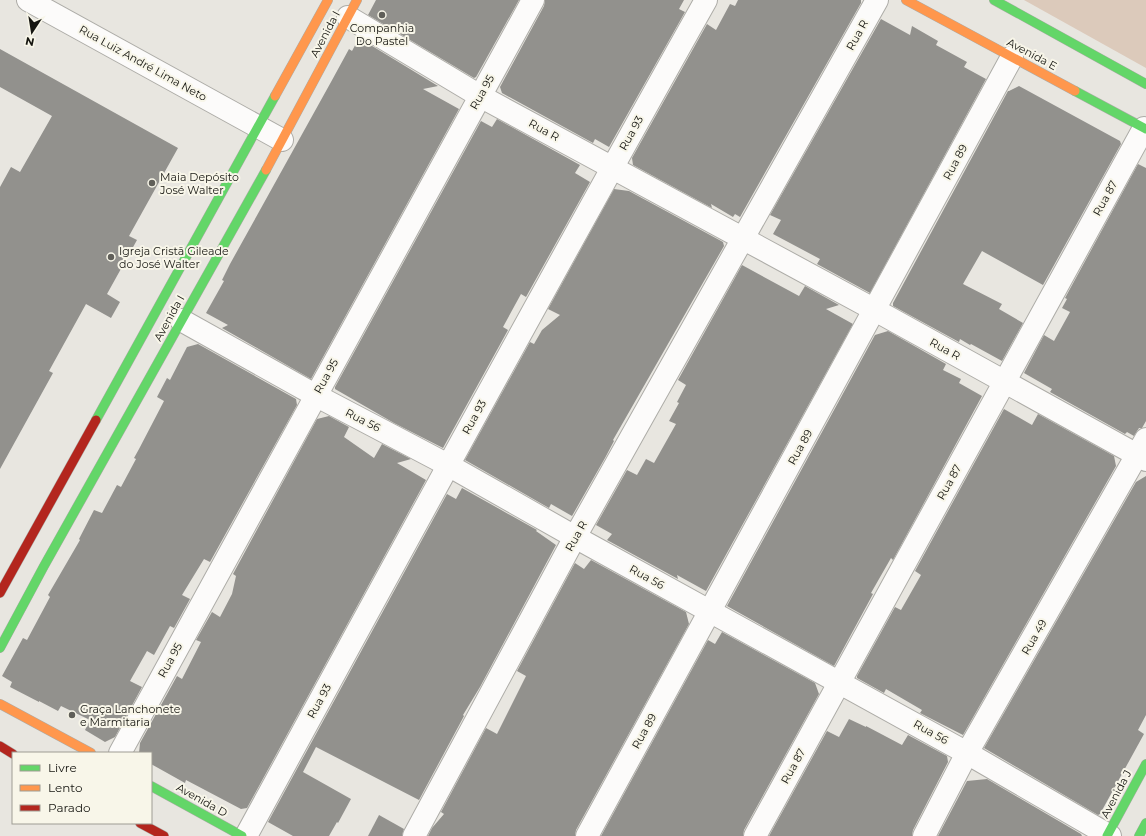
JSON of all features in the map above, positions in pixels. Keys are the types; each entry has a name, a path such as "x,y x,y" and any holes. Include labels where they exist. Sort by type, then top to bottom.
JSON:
{"street":[{"name":"Rua Luiz André Lima Neto","path":"28,0 282,140"},
{"name":"Avenida I","path":"0,593 40,527 328,0"},
{"name":"Rua 95","path":"121,752 533,0"},
{"name":"Rua 93","path":"246,836 448,464 706,0"},
{"name":"Rua R","path":"414,836 575,537 877,0"},
{"name":"Avenida E","path":"906,0 1145,129"},
{"path":"994,0 1146,84"},
{"name":"Avenida I","path":"0,648 58,536 282,140 353,8"},
{"name":"Rua R","path":"353,8 480,96 876,310 1005,382 1143,451"},
{"name":"Rua 89","path":"587,836 709,611 876,310 1012,57"},
{"name":"Rua 87","path":"754,836 1145,129"},
{"name":"Rua 56","path":"181,320 315,395 448,464 575,537 967,753 1109,836"},
{"name":"Rua 49","path":"924,836 967,753 1143,451"},
{"path":"0,704 89,752"},
{"path":"0,746 12,753"},
{"name":"Avenida J","path":"1109,836 1146,764"},
{"name":"Avenida D","path":"152,787 242,836"},
{"path":"1139,836 1146,823"},
{"path":"142,824 164,836"}],"shaded area":[{"path":"1024,0 1146,0 1146,68"}],"building":[{"path":"376,0 519,0 476,77 474,78 368,15"},
{"path":"545,0 684,0 679,9 685,12 609,147 595,139 593,143 502,93 500,87 544,6"},
{"path":"738,0 861,0 861,3 740,217 735,214 733,217 711,204 712,208 633,165 632,158 707,24 716,30 730,4 735,6"},
{"path":"881,19 910,35 912,26 938,41 936,45 967,62 964,67 986,79 870,293 817,264 820,259 773,234 781,220 770,215"},
{"path":"359,38 438,86 423,89 459,109 311,379 222,328 228,325 206,313 224,281 222,280 230,264 349,49 352,51"},
{"path":"0,49 178,148 129,236 137,240 107,294 120,302 111,318 86,304 49,371 53,373 0,469 0,187 11,167 20,172 52,116 0,87"},
{"path":"1019,86 1120,141 1121,144 1043,285 982,251 963,284 1002,304 999,309 1023,323 1002,361 960,339 959,342 893,306 893,303 1008,91"},
{"path":"497,119 580,165 575,173 590,182 526,297 521,294 503,327 508,330 443,448 394,423 335,389 335,387 481,121 492,127"},
{"path":"1138,164 1146,168 1146,421 1142,428 1139,428 1134,436 1127,432 1125,434 1050,392 1052,389 1024,373 1044,335 1054,341 1070,312 1062,308 1067,299 1065,298"},
{"path":"614,189 629,191 723,242 724,246 613,440 614,441 605,458 572,516 551,504 549,508 465,460 530,342 534,344 542,330 560,315 548,309"},
{"path":"742,265 799,296 805,286 839,305 826,309 853,324 706,591 677,575 678,579 607,540 612,534 596,525 627,470 637,475 646,459 654,463 676,424 669,421 679,403 677,402 686,385 678,380"},
{"path":"888,331 946,364 943,370 961,379 959,383 982,396 893,560 891,558 871,593 873,594 834,666 727,606 875,335"},
{"path":"198,344 296,399 297,405 210,562 204,559 182,595 190,599 174,628 170,626 154,655 147,651 130,681 142,687 115,737 105,742 85,730 90,720 61,706 58,711 39,702 10,687 12,682 2,676 23,638 27,640 50,597 48,595 80,540 79,539 94,510 102,513 117,485 121,487 136,459 134,458 164,401 157,397 167,378 170,380 187,347"},
{"path":"1004,409 1032,425 1038,414 1114,456 1116,466 963,735 920,713 922,710 886,689 884,693 857,678 857,676 895,607 901,610 921,575 915,571"},
{"path":"329,416 349,427 344,437 374,458 382,444 411,459 397,463 426,480 247,808 241,809 186,780 185,783 152,765 152,752 139,752 140,743 177,676 182,679 201,642 196,640 212,612 220,617 232,594 236,576 233,574 317,419"},
{"path":"1146,476 1146,715 1138,730 1144,734 1100,814 1098,815 984,748 1136,482"},
{"path":"462,488 537,530 536,531 556,545 480,687 463,715 464,716 419,800 316,747 303,772 351,799 329,836 293,836 268,822 447,494 456,499"},
{"path":"591,560 686,612 689,624 576,830 575,836 428,836 432,828 444,814 441,812 486,728 497,734 526,676 517,671 575,563 584,569"},
{"path":"722,632 815,683 819,694 744,830 743,836 601,836 708,640 715,644"},
{"path":"849,719 866,726 902,745 908,735 947,756 948,762 913,830 912,836 769,836 827,731 839,737"},
{"path":"987,779 1081,834 1082,836 938,836 967,781"},
{"path":"379,815 404,829 402,836 368,836"}],"traffic: fast":[{"path":"994,0 1146,84"},
{"path":"1075,91 1146,129"},
{"path":"96,420 275,96"},
{"path":"0,648 44,566 266,170"},
{"path":"1107,836 1146,764"},
{"path":"152,787 242,836"},
{"path":"1139,836 1146,823"}],"traffic: slow":[{"path":"275,96 328,0"},
{"path":"266,170 357,0"},
{"path":"906,0 1075,91"},
{"path":"0,704 89,752"}],"traffic: jam":[{"path":"0,593 96,420"},
{"path":"0,746 12,753"},
{"path":"142,824 164,836"}],"place":[{"name":"Companhia Do Pastel","path":"382,15"},
{"name":"Maia Depósito José Walter","path":"152,183"},
{"name":"Igreja Cristã Gileade do José Walter","path":"111,257"},
{"name":"Graça Lanchonete e Marmitaria","path":"72,715"}]}
